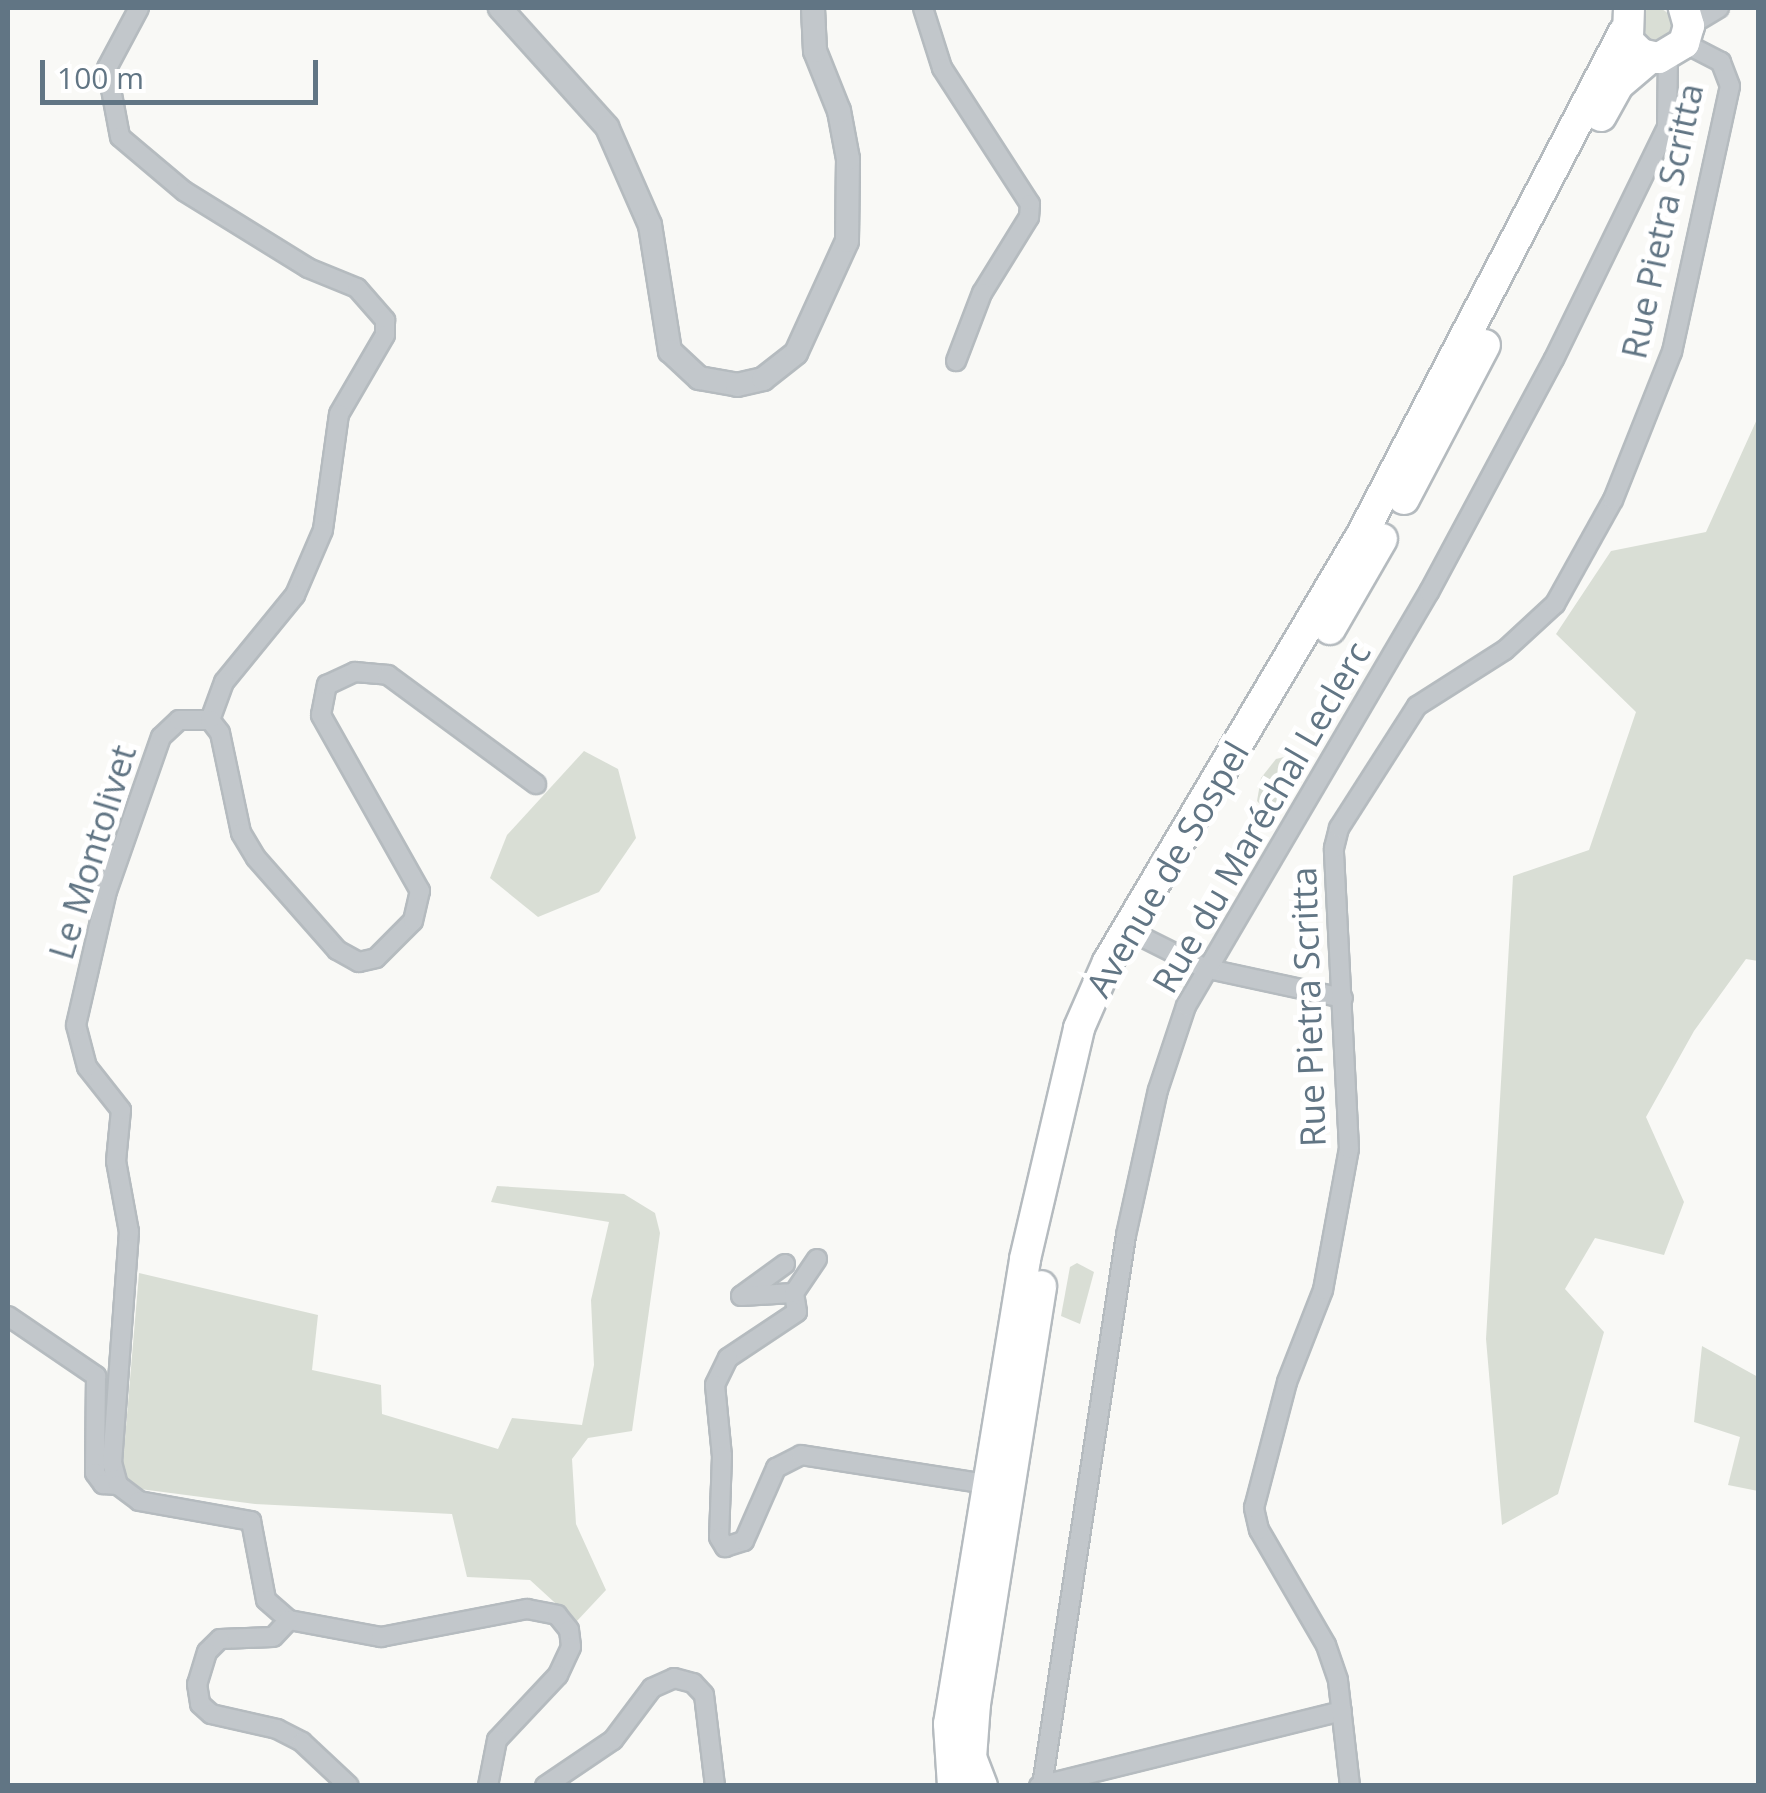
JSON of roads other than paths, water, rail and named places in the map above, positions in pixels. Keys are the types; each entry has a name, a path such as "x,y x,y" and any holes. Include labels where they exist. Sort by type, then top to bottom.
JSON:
{"main road":[{"path":"1626,20 1633,48 1675,38"},
{"name":"Avenue de Sospel","path":"1137,934 1359,540 1626,20"},
{"name":"Avenue de Sospel","path":"982,1786 971,1758 1000,1486 1056,1106 1079,1028 1360,578 1618,85 1675,38"},
{"name":"Avenue de Sospel","path":"953,1786 948,1724 1000,1486"}],"street":[{"path":"138,8 106,68 120,137 184,191 308,268 357,288 385,320 385,336 339,414 323,530 295,595 224,682 210,720 220,733 241,834 256,858 337,950 359,962 376,958 413,921 420,891 321,715 327,685 355,672 388,675 536,784"},
{"path":"500,8 608,127 650,225 670,352 683,367 716,384 762,379 796,353 847,241 848,158 839,111 815,51 813,8"},
{"path":"922,8 942,68 1030,204 1029,217 982,294 956,361"},
{"path":"1675,38 1719,8"},
{"name":"Rue du Maréchal Leclerc","path":"1041,1785 1126,1235 1158,1090 1204,968 1429,592 1554,360 1668,128 1675,38"},
{"name":"Rue Pietra Scritta","path":"1350,1786 1342,1711 1326,1645 1259,1530 1254,1508 1287,1382 1323,1290 1346,1167 1342,998 1334,878 1340,828 1417,706 1505,650 1555,604 1613,500 1672,352 1730,86 1722,62 1675,38"},
{"name":"Le Montolivet","path":"118,1485 112,1463 129,1232 116,1161 121,1110 86,1067 76,1025 107,890 161,737 178,720 210,720"},
{"path":"1137,934 1204,968 1342,998"},
{"path":"817,1259 794,1293 797,1312 728,1358 715,1385 722,1456 719,1537 724,1547 744,1541 776,1468 800,1455 1000,1486"},
{"path":"785,1264 741,1296 794,1293"},
{"path":"8,1316 96,1376 95,1473 103,1484 118,1485 140,1501 251,1521 266,1600 289,1620 381,1637 527,1609 557,1615 569,1630 571,1647 558,1676 497,1740 488,1786"},
{"path":"289,1620 273,1637 220,1640 207,1652 196,1684 200,1704 211,1714 302,1742 349,1786"},
{"path":"546,1786 613,1740 652,1688 674,1678 693,1683 704,1695 714,1786"},
{"path":"1041,1785 1342,1711"}]}
